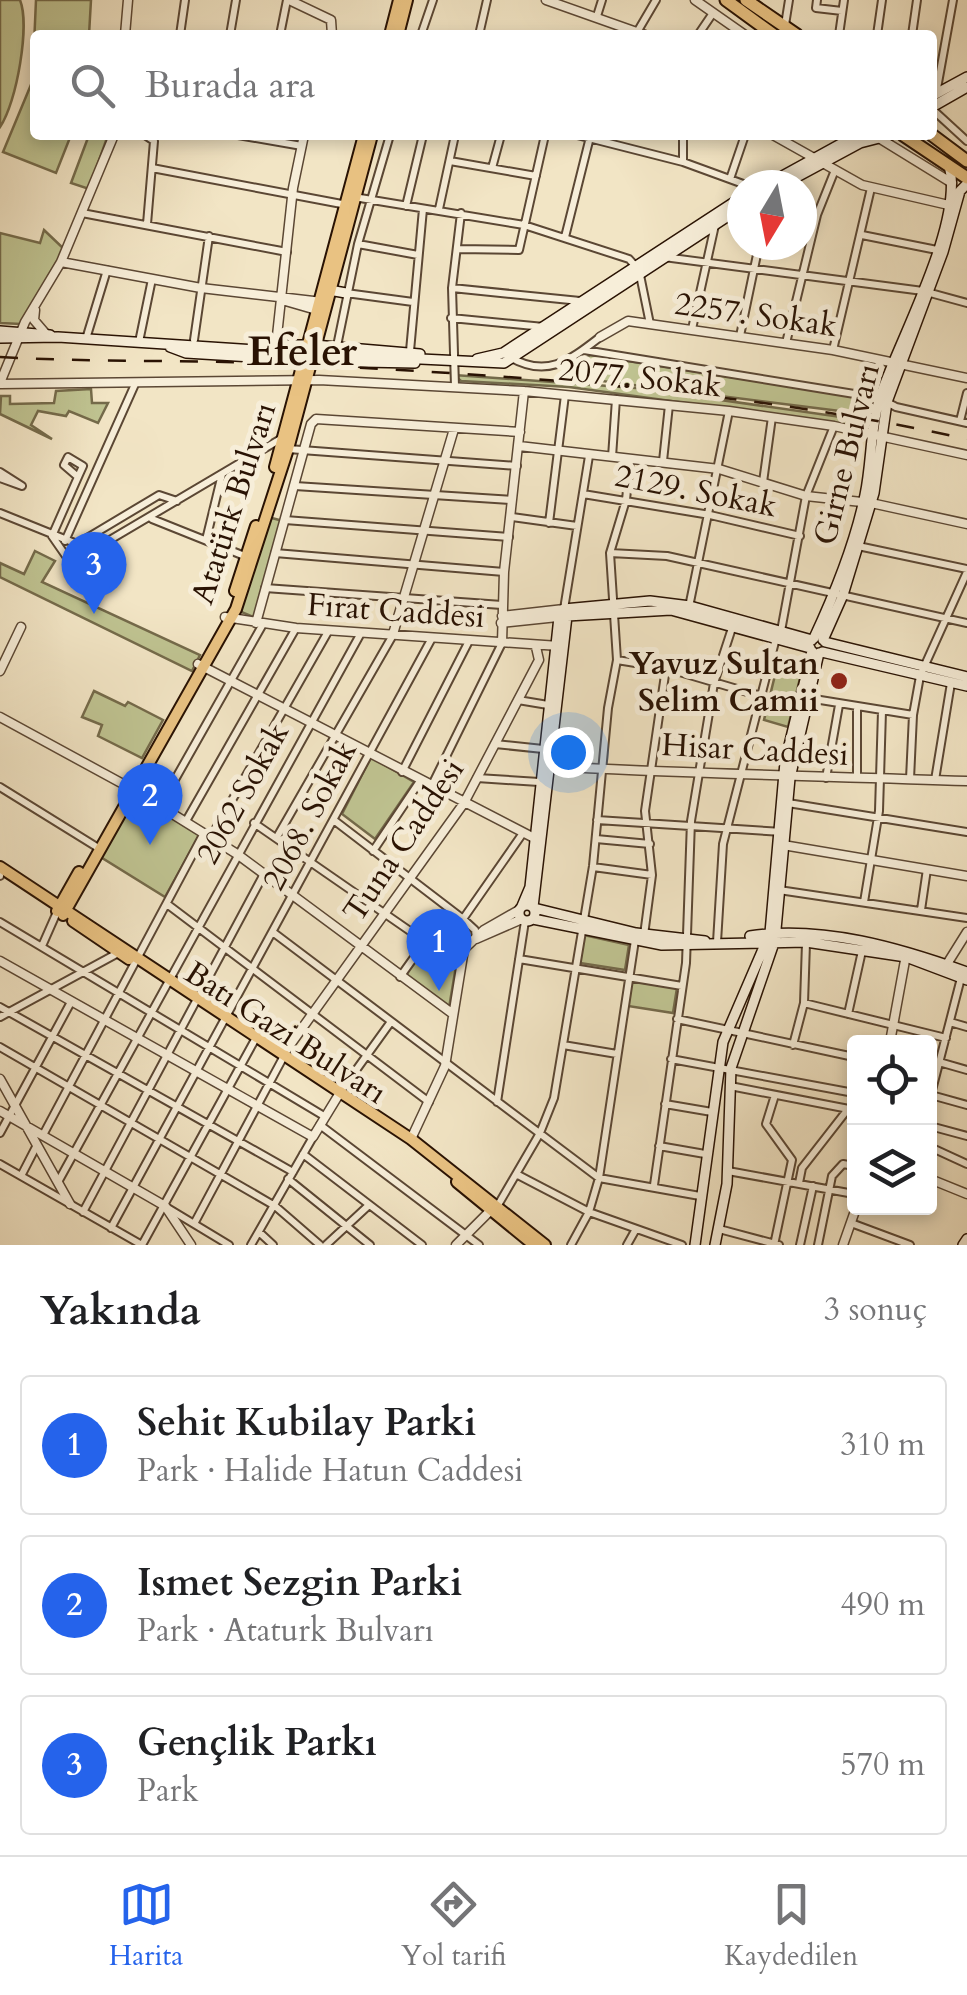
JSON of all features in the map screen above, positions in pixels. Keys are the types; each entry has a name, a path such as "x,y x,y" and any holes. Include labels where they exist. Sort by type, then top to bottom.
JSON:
{"highway":[{"path":"726,0 777,30"},
{"path":"746,0 778,30"},
{"path":"937,137 963,146 967,161"},
{"path":"911,140 950,165 963,186"}],"main road":[{"path":"391,30 400,0"},
{"path":"399,30 407,0"},
{"path":"937,94 967,77"},
{"path":"937,105 967,87"},
{"path":"321,306 329,290 363,140"},
{"path":"321,306 370,140"},
{"path":"804,170 850,140"},
{"path":"798,170 874,140"},
{"name":"Girne Bulvarı","path":"926,292 952,206 963,186"},
{"path":"658,255 727,205"},
{"name":"Girne Bulvarı","path":"772,936 787,777 817,646 858,546 883,400 926,292 952,206"},
{"path":"508,356 580,302 727,214"},
{"path":"0,334 497,364 638,267"},
{"path":"329,290 346,293"},
{"name":"Atatürk Bulvarı","path":"61,912 229,618 288,441 321,306"},
{"path":"20,338 46,334 58,337"},
{"path":"163,344 194,340 276,345 308,353 337,346 410,351 432,358"},
{"name":"Girne Bulvarı","path":"839,594 867,503"},
{"path":"772,936 738,944 686,944 527,913 563,614 614,608 689,609 967,686"},
{"path":"689,609 733,625 779,634"},
{"path":"538,840 543,749 559,646"},
{"name":"Girne Bulvarı","path":"772,936 780,890 787,777 817,646"},
{"path":"952,679 967,677"},
{"name":"Batı Gazi Bulvarı","path":"0,867 120,953 137,961"},
{"name":"Batı Gazi Bulvarı","path":"0,876 61,912"},
{"path":"61,912 411,1139 545,1245"},
{"path":"686,944 772,936 806,938 947,964 965,977"},
{"path":"695,1245 718,1067 728,1031 772,936"},
{"path":"715,1245 728,1170 731,1068 772,936"},
{"path":"806,938 862,951 906,954 965,977"},
{"path":"738,944 751,951 756,966"},
{"name":"Batı Gazi Bulvarı","path":"340,1093 494,1207 534,1245"},
{"path":"963,1245 967,1239"}],"street":[{"path":"125,30 128,0"},
{"path":"181,30 185,0"},
{"path":"231,30 236,0"},
{"path":"281,30 288,0 330,20 331,30"},
{"path":"423,30 432,0"},
{"path":"481,30 487,0"},
{"path":"597,16 602,0"},
{"path":"642,30 656,0"},
{"path":"695,0 738,30"},
{"path":"779,30 789,0"},
{"path":"817,0 816,8 842,12"},
{"path":"840,30 844,0"},
{"path":"879,30 882,0"},
{"path":"913,30 918,0"},
{"path":"937,80 952,0"},
{"path":"552,1 630,30"},
{"path":"701,30 713,13"},
{"path":"937,114 963,146"},
{"path":"1,381 60,262 112,140"},
{"path":"147,224 157,140"},
{"path":"267,140 302,146"},
{"path":"276,345 292,193 303,140"},
{"path":"337,346 358,244 389,140"},
{"path":"406,206 422,140"},
{"path":"439,209 454,140"},
{"path":"492,168 500,140"},
{"path":"458,249 519,250 543,140"},
{"path":"565,237 589,140"},
{"path":"604,140 727,178"},
{"path":"683,140 683,162"},
{"path":"733,170 743,140"},
{"path":"782,140 871,188 952,206"},
{"path":"882,140 963,186"},
{"path":"817,216 838,172 840,153"},
{"path":"450,161 536,176"},
{"path":"152,168 292,193 461,212 565,237 638,267 650,324"},
{"path":"834,350 871,188"},
{"path":"410,351 423,209"},
{"path":"692,330 719,209"},
{"path":"454,386 452,288 461,212"},
{"path":"82,213 287,252"},
{"path":"862,235 937,250"},
{"path":"194,340 209,236"},
{"path":"358,244 418,255"},
{"path":"658,255 926,292 967,303"},
{"path":"740,336 757,260"},
{"path":"786,343 807,260"},
{"path":"60,262 321,306"},
{"path":"86,339 106,270"},
{"path":"139,342 152,279"},
{"path":"452,288 580,302"},
{"path":"346,293 412,302"},
{"path":"35,310 46,334"},
{"path":"452,318 544,327"},
{"name":"2257. Sokak","path":"600,338 623,322 650,324 834,350 967,378"},
{"path":"508,356 526,366 552,368 600,338"},
{"path":"584,350 883,400 963,422 967,393"},
{"path":"65,541 137,380"},
{"name":"2077. Sokak","path":"1,381 20,386 137,380 301,380 565,394 834,426 967,455"},
{"path":"431,787 502,643 504,572 524,391"},
{"path":"549,522 565,394"},
{"path":"612,458 616,398"},
{"path":"663,461 669,404"},
{"path":"689,609 729,411"},
{"path":"763,482 772,418"},
{"path":"160,806 259,624 265,588 316,419 520,432"},
{"path":"717,942 723,844 764,697 806,496 834,426"},
{"path":"277,837 393,634 454,428"},
{"path":"52,536 68,559 81,558 222,474 288,441 304,450 516,466"},
{"path":"519,446 719,469 806,496 867,503 967,524"},
{"path":"502,620 563,614 589,456"},
{"path":"456,1245 494,1207 518,1175 554,1098 593,866 617,660 610,553 626,500 630,460"},
{"path":"206,540 222,474"},
{"path":"52,536 78,478"},
{"path":"295,486 513,500"},
{"name":"2129. Sokak","path":"583,494 710,515 800,536"},
{"path":"0,513 80,544 159,495 178,501"},
{"path":"512,517 576,526"},
{"path":"150,519 250,557"},
{"path":"286,520 509,537"},
{"path":"858,546 967,571 922,672 912,715 910,779"},
{"path":"610,553 644,552 967,623"},
{"path":"275,553 504,572"},
{"path":"265,588 502,605"},
{"name":"Fırat Caddesi","path":"229,618 296,628 559,646"},
{"path":"654,1184 682,986 691,826 714,683 733,625"},
{"path":"0,672 5,649 21,626"},
{"path":"186,821 296,628"},
{"path":"43,1135 167,904 329,630"},
{"name":"2062 Sokak","path":"58,1182 360,632"},
{"name":"2068. Sokak","path":"111,1228 432,638"},
{"path":"402,772 469,640"},
{"name":"Tuna Caddesi","path":"284,1054 464,803 539,660 536,646"},
{"path":"617,660 666,668 764,697"},
{"path":"201,666 538,840"},
{"path":"571,1245 590,1212 599,1178 629,976 652,874 647,822 666,668"},
{"path":"935,780 952,679"},
{"path":"808,698 912,715"},
{"path":"518,700 548,705"},
{"path":"826,780 839,705"},
{"path":"857,780 858,707"},
{"path":"864,902 878,818 882,712"},
{"path":"0,716 186,821 294,894 453,1014"},
{"path":"495,744 543,749"},
{"name":"Hisar Caddesi","path":"545,765 746,772 826,780 967,779"},
{"path":"477,778 540,782"},
{"path":"374,851 420,781"},
{"path":"0,787 97,847"},
{"path":"788,803 967,832"},
{"path":"597,820 781,831"},
{"path":"335,821 475,930 476,939"},
{"path":"254,823 459,965"},
{"path":"463,920 523,832"},
{"path":"596,839 650,844"},
{"path":"783,844 967,876"},
{"path":"593,866 652,874"},
{"path":"920,910 927,869"},
{"path":"83,1212 264,874"},
{"path":"780,890 967,918"},
{"path":"167,904 429,1102"},
{"path":"42,946 61,912"},
{"path":"411,1139 445,1066 464,949 527,913"},
{"path":"497,1102 527,913"},
{"path":"0,922 270,1082 479,1245"},
{"path":"947,964 967,932"},
{"path":"274,933 445,1066 599,1178 654,1184 700,1196"},
{"path":"793,1045 804,1003 806,938"},
{"path":"400,977 425,942"},
{"path":"848,1014 862,951"},
{"path":"0,1017 120,953"},
{"path":"891,1035 906,954"},
{"path":"519,960 682,986"},
{"path":"0,961 313,1137"},
{"path":"937,1070 965,977"},
{"path":"0,1133 72,1002"},
{"path":"804,1003 946,1038"},
{"path":"0,1007 238,1142 290,1176 370,1245"},
{"path":"677,1019 847,1056"},
{"path":"950,1022 967,1028"},
{"path":"250,1245 322,1121 390,1023"},
{"path":"0,1164 142,1245 256,1036"},
{"path":"562,1045 617,1054"},
{"path":"0,1047 274,1206 323,1245 369,1205"},
{"path":"195,1222 284,1054"},
{"path":"671,1060 847,1092"},
{"path":"939,1062 967,1070"},
{"path":"0,1079 70,1204"},
{"path":"728,1086 847,1109"},
{"path":"720,1228 776,1244 792,1166 790,1154 766,1124 775,1095"},
{"path":"937,1098 967,1105"},
{"path":"665,1104 712,1112"},
{"path":"0,1110 230,1245"},
{"path":"798,1184 802,1168 847,1116"},
{"path":"937,1128 967,1136"},
{"path":"20,1176 37,1145"},
{"path":"659,1146 705,1154"},
{"path":"937,1150 967,1164"},
{"path":"303,1154 422,1245"},
{"path":"818,1245 832,1176 847,1165"},
{"path":"792,1166 802,1168"},
{"path":"728,1170 847,1193"},
{"path":"518,1175 590,1212 679,1245"},
{"path":"937,1181 967,1194"},
{"path":"800,1245 814,1186"},
{"path":"165,1206 191,1245"},
{"path":"845,1245 854,1215"},
{"path":"851,1223 907,1244"},
{"path":"627,1245 636,1229"},
{"path":"259,1232 274,1245"}],"green space":[{"path":"0,0 20,0 23,45 12,100 0,127"},
{"path":"36,0 91,0 89,30 35,30"},
{"path":"30,87 30,140 69,140 56,173 3,152"},
{"path":"87,140 106,140 89,189 71,183"},
{"path":"44,230 64,249 21,324 0,323 0,233 40,243"},
{"path":"590,355 875,401 872,415 562,376"},
{"path":"454,375 636,388 869,421 861,427 569,387 461,381"},
{"path":"91,389 92,403 108,403 98,423 69,411 66,416 38,411 31,425 52,439 0,414 1,396 10,396 10,404 54,403 56,391"},
{"path":"268,517 283,521 256,618 239,611"},
{"path":"35,551 55,561 42,582 200,655 192,671 0,577 0,563 24,574"},
{"path":"778,663 802,670 788,727 764,720"},
{"path":"94,691 125,706 128,702 163,720 142,758 98,736 102,725 82,717"},
{"path":"371,757 414,782 375,839 342,814"},
{"path":"134,794 200,834 165,897 99,856"},
{"path":"584,935 629,945 625,970 580,963"},
{"path":"424,945 456,966 449,1008 404,974"},
{"path":"631,981 677,988 673,1013 628,1006"}],"railway":[{"path":"0,357 266,363 637,388 803,409 967,439"}],"place":[{"name":"Gençlik Parkı","path":"94,614"},
{"name":"Yavuz Sultan Selim Camii","path":"839,681"},
{"name":"Ismet Sezgin Parki","path":"150,845"},
{"name":"Sehit Kubilay Parki","path":"439,991"}],"district":[{"name":"Efeler","path":"302,350"}]}
